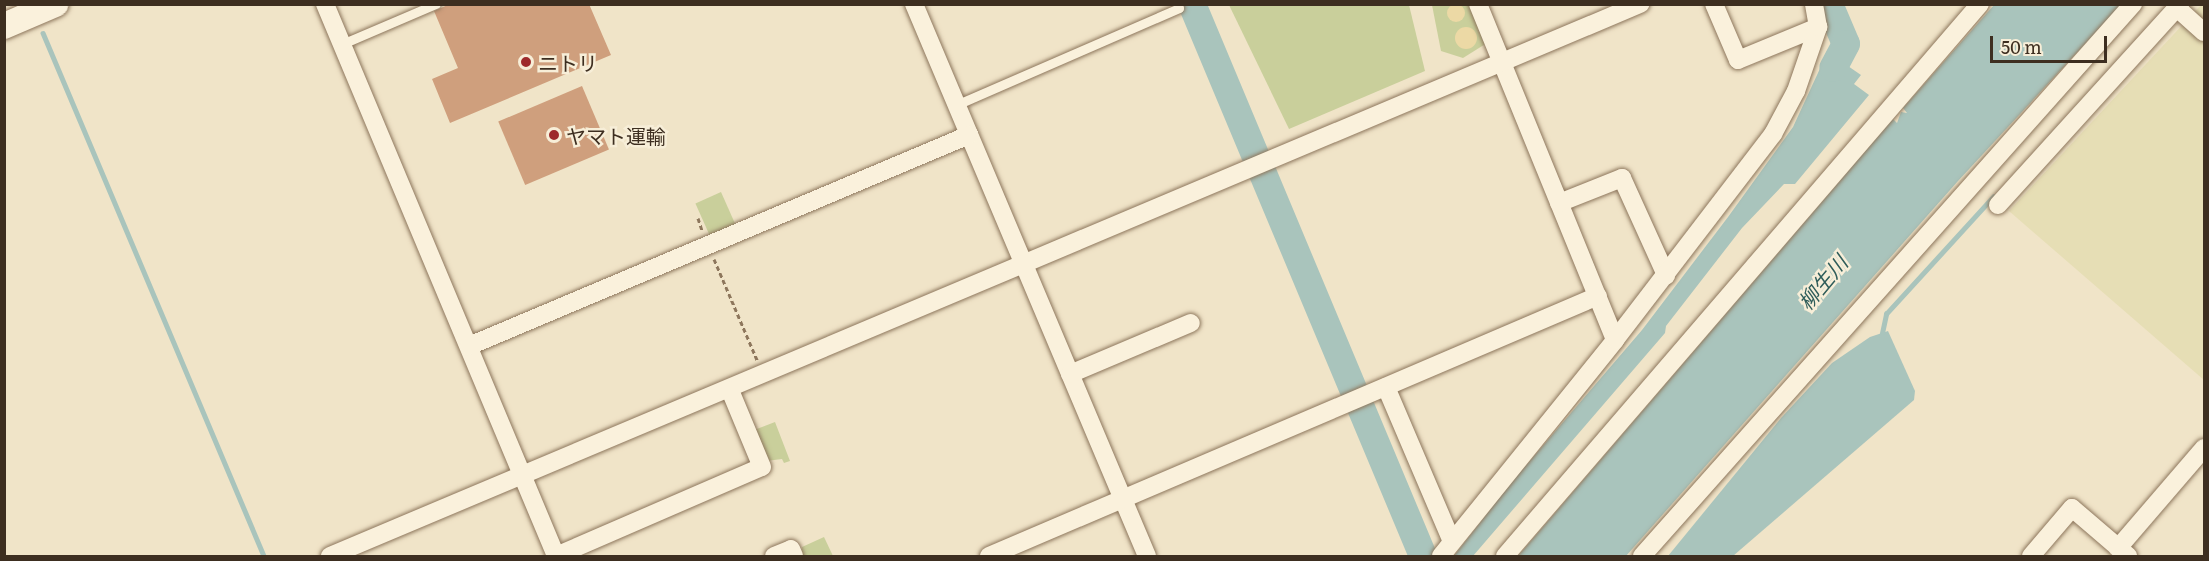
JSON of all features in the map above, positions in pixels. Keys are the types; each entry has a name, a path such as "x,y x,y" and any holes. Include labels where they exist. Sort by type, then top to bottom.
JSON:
{"main road":[{"path":"4,26 54,4"}],"street":[{"path":"325,4 556,556 762,467 730,390"},
{"path":"914,4 1147,556"},
{"path":"1478,4 1615,340"},
{"path":"330,556 730,390 1640,4"},
{"path":"1714,4 1738,60 1818,27"},
{"path":"1447,549 1615,340 1773,134 1796,91 1818,27 1814,4"},
{"path":"1505,556 1980,4"},
{"path":"1642,556 2133,4"},
{"path":"1998,205 2178,6 2205,32"},
{"path":"469,346 969,135"},
{"path":"1559,202 1622,178 1666,275"},
{"path":"989,556 1598,296"},
{"path":"1070,374 1191,323"},
{"path":"1386,387 1447,549"},
{"path":"2031,556 2072,508 2123,552 2205,448"},
{"path":"774,556 791,549 794,556"}],"lane":[{"path":"342,44 436,4"},
{"path":"956,105 1179,8 1178,4"}],"path":[{"path":"698,218 763,376"}],"shaded area":[{"path":"2201,5 2204,5 2204,380 2009,211"}],"green space":[{"path":"1229,5 1409,5 1425,71 1289,129"},
{"path":"1432,5 1472,5 1487,43 1463,58 1441,51"},
{"path":"721,192 736,225 710,236 695,203"},
{"path":"775,422 790,461 784,463 782,459 766,461 754,430"},
{"path":"824,537 833,556 801,556 802,547"}],"sand":[{"path":"1456,4 1462,7 1465,13 1462,19 1456,22 1450,19 1447,13 1450,7"},
{"path":"1466,27 1474,30 1477,38 1474,46 1466,49 1458,46 1455,38 1458,30"}],"water":[{"name":"柳生川","path":"1994,5 2121,5 1958,181 1626,556 1518,556 1893,119 1897,123 1901,112 1907,113 1903,108"},
{"path":"1846,33 1854,49 1845,64 1861,75 1854,84 1869,95 1795,184 1784,184 1742,228 1666,326 1665,333 1473,556 1454,556 1510,484 1642,330 1728,217 1793,127 1835,36"},
{"path":"1888,331 1915,391 1914,400 1733,556 1668,556 1781,418 1832,363 1870,337"}],"building":[{"name":"ニトリ","path":"450,4 589,4 611,55 450,123 432,79 458,68 434,11"},
{"name":"ヤマト運輸","path":"582,86 609,150 525,185 498,122"}],"waterway":[{"path":"1192,4 1423,556"},
{"path":"1829,4 1846,44 1833,68"},
{"path":"43,33 264,556"},
{"path":"1881,338 1886,314 1993,197"}],"place":[{"name":"ニトリ","path":"526,62"},
{"name":"ヤマト運輸","path":"554,135"}]}
